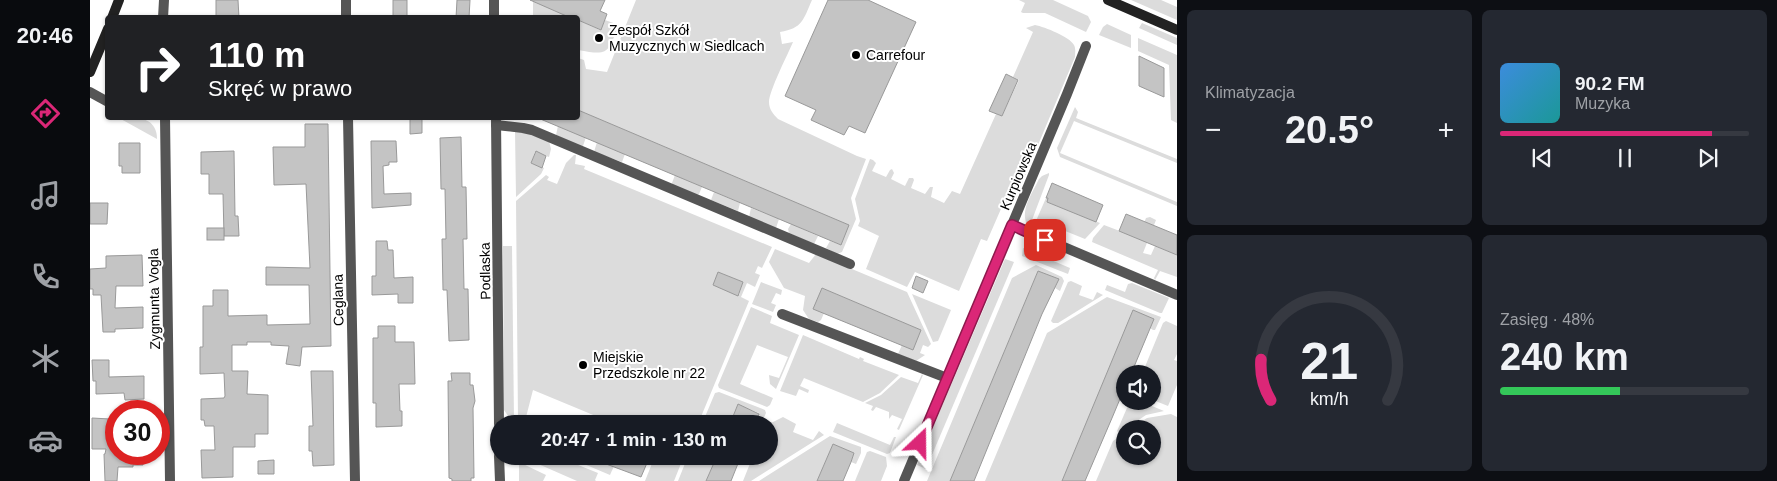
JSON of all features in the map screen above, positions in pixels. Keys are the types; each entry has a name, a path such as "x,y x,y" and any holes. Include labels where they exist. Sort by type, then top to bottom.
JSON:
{"main road":[{"path":"113,15 120,0"},
{"path":"1108,0 1177,30"},
{"path":"90,72 105,36"}],"street":[{"path":"164,0 164,15"},
{"path":"346,0 346,15"},
{"path":"494,0 494,15"},
{"name":"Kurpiowska","path":"904,481 1086,46"},
{"path":"90,92 105,100"},
{"name":"Zygmunta Vogla","path":"165,120 170,481"},
{"name":"Ceglana","path":"348,120 355,481"},
{"path":"496,121 532,130 850,264"},
{"name":"Podlaska","path":"496,121 499,415"},
{"path":"1012,225 1177,296"},
{"path":"782,314 947,378"},
{"path":"499,465 500,481"}],"shaded area":[{"path":"533,0 565,15 533,15"},
{"path":"636,0 812,0 804,18 798,25 780,32 782,44 793,42 772,90 769,105 778,119 866,159 851,198 856,219 842,252 837,254 826,248 830,241 841,245 848,225 580,111 580,59 584,60 586,69 607,72"},
{"path":"1019,0 1053,0 1088,16 1091,22 1086,32 1045,13 1023,13 1021,12 1025,3"},
{"path":"1131,0 1161,0 1177,7 1177,20"},
{"path":"605,20 619,25 612,42 606,50 596,53 580,50 580,21 600,30"},
{"path":"1142,23 1177,38 1177,45 1139,28"},
{"path":"1107,24 1131,35 1131,48 1099,35"},
{"path":"1035,25 1057,33 1072,42 1075,48 1075,57 1014,202 1011,204 1004,202 987,241 981,239 959,291 915,272 907,287 866,269 879,236 858,226 860,221 855,199 870,159 876,163 872,171 886,177 892,169 894,173 891,179 905,186 909,178 913,178 911,188 925,194 930,187 933,187 931,197 944,203 952,191 960,194 996,114 1002,116 1019,80 1013,77 1033,32 1026,28"},
{"path":"1138,38 1177,55 1177,123 1171,120 1169,65 1138,51"},
{"path":"1075,107 1078,112 1076,118 1177,159 1177,163 1074,121 1060,153 1177,202 1177,206 1060,157 1057,148"},
{"path":"123,120 144,120 149,122 156,132 157,139"},
{"path":"558,126 586,137 583,146 580,147 556,135"},
{"path":"515,131 521,131 549,141 551,149 549,157 535,152 531,163 544,168 541,174 516,197"},
{"path":"597,142 625,154 622,162 594,152"},
{"path":"576,155 575,164 585,166 584,169 772,247 762,268 758,266 755,273 760,275 755,287 747,283 741,297 749,301 702,415 593,415 533,390 527,415 518,415 516,201 546,175 549,177 547,180 557,184 566,163","holes":["718,272 743,282 739,295 713,285"]},
{"path":"1049,173 1029,228 1025,216 1027,203 1039,179"},
{"path":"675,175 702,187 699,194 697,195 673,186 672,183"},
{"path":"714,192 740,203 738,211 711,200"},
{"path":"1046,198 1048,198 1047,202 1100,223 1085,239 1043,222 1038,232 1032,230"},
{"path":"751,208 779,219 776,228 749,217"},
{"path":"1150,217 1156,220 1143,253 1151,255 1155,246 1177,255 1177,277 1160,271 1155,280 1154,278 1158,270 1092,242 1104,225 1138,238 1146,218"},
{"path":"791,224 818,236 814,244 789,233 788,229"},
{"path":"503,246 512,246 514,415 507,415 504,410"},
{"path":"1023,248 1070,268 1068,274 1022,256"},
{"path":"775,249 809,263 816,254 907,292 931,344 928,347 923,345 920,353 925,355 916,361 898,354 902,345 913,350 921,330 822,288 824,313 818,322 809,319 803,310 805,296 784,288 769,262"},
{"path":"1005,259 1014,262 926,469 917,465"},
{"path":"1036,265 1062,277 1064,281 1060,291 1055,288 1058,279 1038,271 950,481 927,481 1012,278"},
{"path":"1071,281 1082,286 1079,295 1093,300 1097,292 1103,295 1058,323 1053,323 1051,321 1068,282"},
{"path":"761,282 782,290 781,295 776,293 771,303 776,305 773,312 752,304"},
{"path":"1132,283 1169,298 1162,313 1105,290 1107,285 1125,292 1128,284"},
{"path":"912,294 951,310 938,341 933,342"},
{"path":"1107,297 1161,317 1155,330 1153,330 1150,328 1153,319 1133,311 1062,481 985,481 1047,333"},
{"path":"751,307 772,316 770,323 799,335 776,389 770,384 769,375 779,378 788,357 757,345 740,384 773,398 767,407 719,388 718,385"},
{"path":"1166,321 1177,326 1177,354 1174,360 1177,361 1177,385 1168,406 1161,403 1161,365 1146,365 1163,323"},
{"path":"803,335 859,359 860,357 864,359 863,361 899,375 880,393 863,402 804,378 800,386 809,390 808,393 799,389 796,396 780,391"},
{"path":"922,374 899,430 897,429 902,419 892,415 889,419 889,412 876,407 873,411 871,410 873,406 865,403 881,395 901,377 918,383"},
{"path":"719,392 765,410 766,413 765,415 758,415 759,413 738,405 734,415 706,415 715,393"},
{"path":"1126,410 1164,411 1146,415 1138,420 1122,420"},
{"path":"1171,414 1177,417 1177,481 1096,481 1113,441 1116,439 1116,465 1161,465 1161,420 1144,420"},
{"path":"783,417 796,424 793,432 813,440 819,431 824,435 778,464 778,420"},
{"path":"837,423 890,445 894,437 896,437 890,453 887,454 833,432"},
{"path":"830,436 861,447 861,453 856,464 851,462 854,453 833,444 817,481 759,481"},
{"path":"870,451 886,457 887,466 881,481 855,481 867,452"},
{"path":"519,465 525,465 546,475 543,481 519,481"},
{"path":"541,465 578,465 598,473 596,481 577,481"},
{"path":"586,465 614,466 610,475"},
{"path":"651,465 680,465 674,481 645,481"},
{"path":"684,465 713,465 706,481 678,481"},
{"path":"749,465 776,465 751,481 743,481"}],"building":[{"path":"216,0 238,0 239,15 216,15"},
{"path":"393,0 407,0 407,15 393,15"},
{"path":"457,0 470,0 469,15 456,15"},
{"path":"530,0 605,0 600,11 607,14 601,30 580,21 580,15 564,15"},
{"path":"828,0 868,0 916,22 865,133 849,126 844,135 811,120 816,110 785,96"},
{"path":"1139,56 1164,68 1164,97 1139,86"},
{"path":"1006,74 1018,80 1002,116 989,111"},
{"path":"580,111 849,225 841,245 543,120 580,120"},
{"path":"410,120 422,120 422,133 410,134"},
{"path":"305,124 328,124 331,346 302,347 300,366 286,364 289,346 271,345 271,342 247,342 247,345 232,345 232,371 248,371 247,394 268,395 268,434 255,434 255,447 233,447 233,477 202,478 201,450 215,450 214,426 205,426 204,420 201,420 201,399 224,398 225,396 224,373 200,374 200,347 203,347 203,306 213,306 213,290 228,290 228,316 267,315 267,325 310,324 309,285 266,285 266,267 310,268 306,184 274,185 273,147 305,147"},
{"path":"461,137 462,187 466,187 467,239 463,239 464,289 468,289 469,340 449,341 447,290 443,290 442,239 446,239 445,189 441,189 440,138"},
{"path":"371,141 396,141 397,162 389,162 389,165 383,166 384,194 411,193 411,205 372,208"},
{"path":"119,143 140,143 140,173 122,173 122,166 119,166"},
{"path":"234,151 235,216 238,216 239,236 224,236 223,194 209,194 209,174 201,174 201,152"},
{"path":"536,151 546,156 542,168 531,163"},
{"path":"1052,183 1103,205 1096,222 1047,202 1048,198 1046,198"},
{"path":"90,203 108,203 107,224 90,224"},
{"path":"1126,214 1177,235 1177,255 1119,231"},
{"path":"207,228 224,228 224,240 207,240"},
{"path":"376,241 387,241 388,250 393,250 394,278 413,277 413,303 398,303 398,294 372,295 372,276 376,276"},
{"path":"142,255 143,286 116,286 115,308 143,307 143,328 115,329 115,332 103,332 101,295 93,295 93,289 90,289 90,269 106,268 106,256"},
{"path":"1038,271 1059,279 1042,314 974,481 950,481"},
{"path":"718,272 743,282 738,296 713,285"},
{"path":"916,276 928,281 923,293 912,288"},
{"path":"822,288 921,330 913,350 813,309"},
{"path":"1133,310 1154,319 1135,365 1116,365 1116,408 1085,481 1062,481"},
{"path":"378,326 395,326 395,342 414,342 415,384 399,384 402,426 376,427 376,403 373,403 373,338 378,338"},
{"path":"92,360 109,360 109,377 144,376 144,399 125,400 124,393 96,394 96,381 93,381"},
{"path":"311,371 333,371 334,465 313,466 312,451 309,451 309,426 313,426"},
{"path":"451,373 470,373 470,385 473,385 475,401 473,408 474,478 471,478 471,481 452,481 449,478 448,381 452,381"},
{"path":"738,404 759,414 759,415 734,415"},
{"path":"92,418 105,419 105,449 92,449"},
{"path":"833,444 854,453 843,481 817,481"},
{"path":"104,454 105,465 133,465 133,467 118,467 117,481 105,481"},
{"path":"274,460 274,474 258,474 258,461"},
{"path":"609,465 646,465 641,477"},
{"path":"713,465 737,465 731,481 706,481"}],"place":[{"name":"Zespół Szkół Muzycznych w Siedlcach","path":"599,38"},
{"name":"Carrefour","path":"856,55"},
{"name":"Miejskie Przedszkole nr 22","path":"583,365"}],"route":[{"path":"920,443 1012,225 1045,240"}]}
